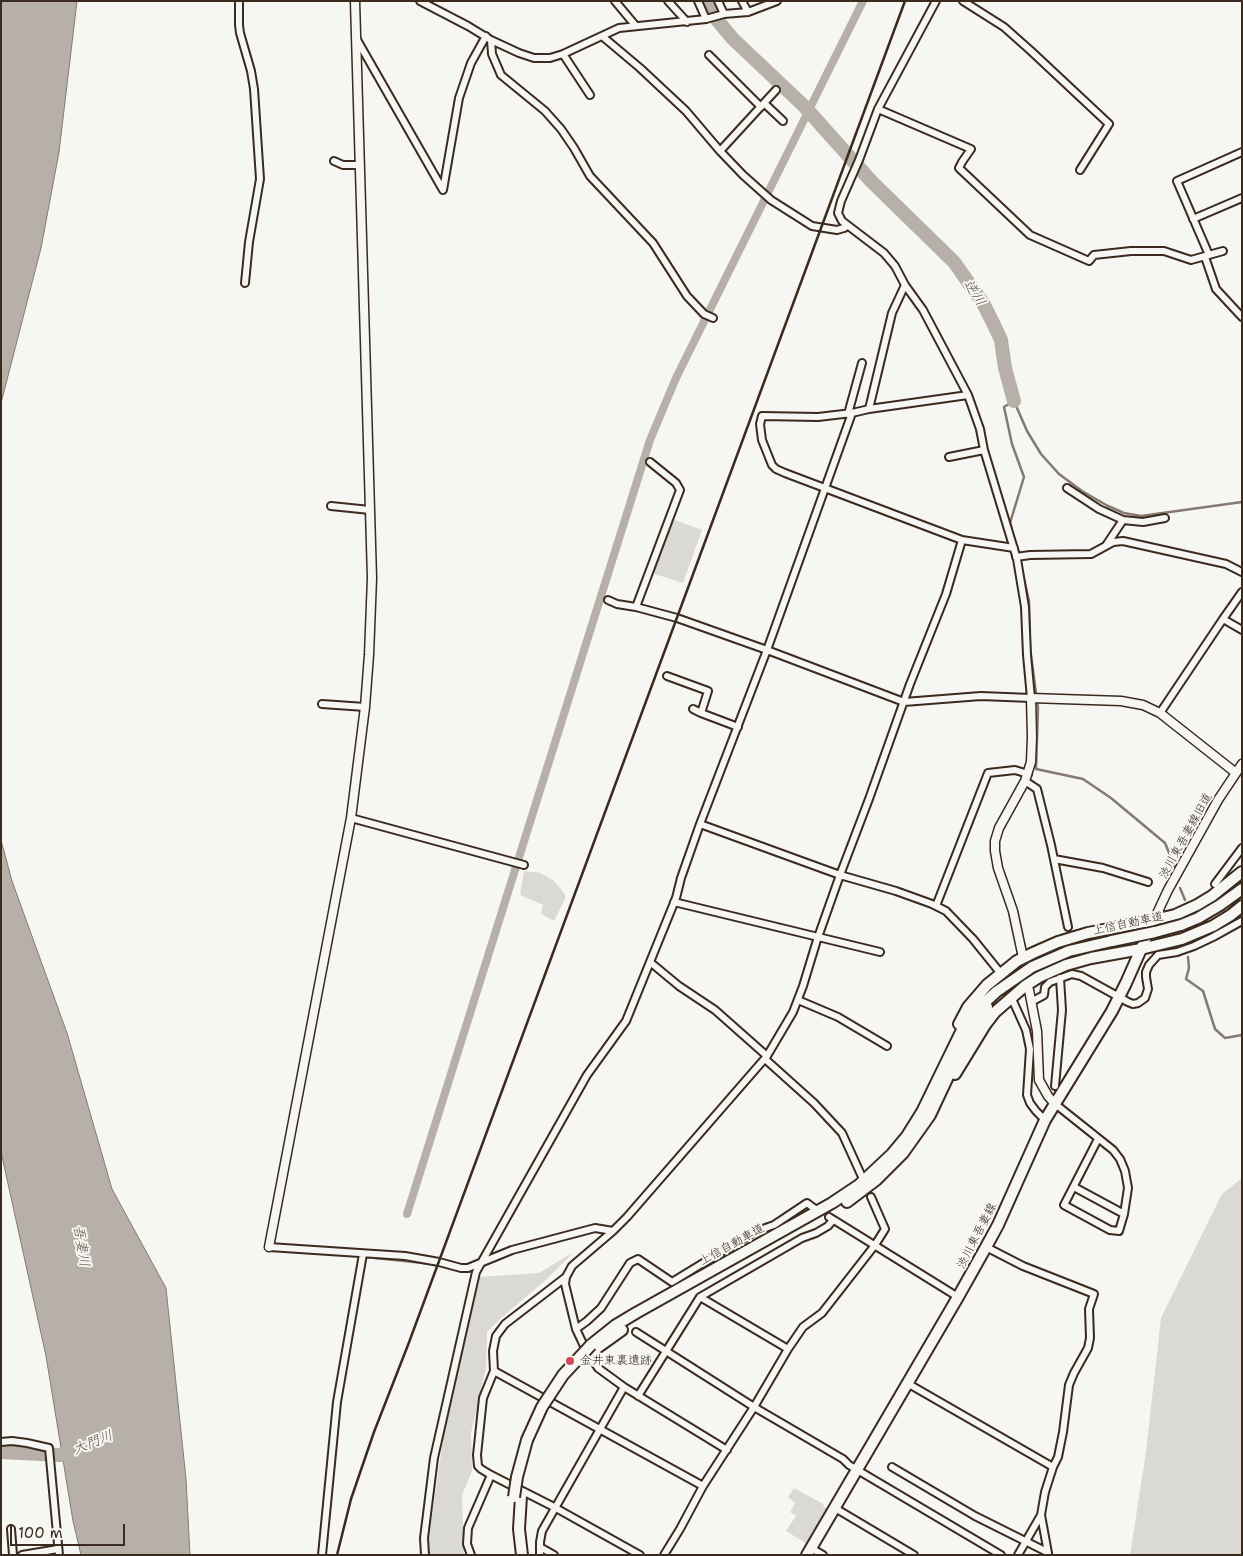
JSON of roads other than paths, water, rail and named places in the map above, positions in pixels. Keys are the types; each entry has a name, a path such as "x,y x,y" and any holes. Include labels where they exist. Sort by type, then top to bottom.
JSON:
{"main road":[{"path":"926,1114 949,1044 960,1022 976,997 1018,961 1063,940 1175,915 1196,906 1212,896 1242,872"},
{"name":"上信自動車道","path":"516,1555 513,1533 517,1496 535,1436 546,1411 592,1348 643,1316 770,1246 862,1192 889,1169 904,1153 976,1022 1016,976 1040,962 1069,950 1181,925 1198,918 1220,905 1242,888"},
{"path":"926,1114 985,1025 1003,1004 1025,986 1066,965 1182,939 1231,915 1242,906"},
{"name":"渋川東吾妻線","path":"809,1551 986,1247 998,1225 1045,1120 1094,1042 1119,997 1154,920"},
{"name":"上信自動車道","path":"517,1496 522,1555"}],"street":[{"path":"239,1 240,33 254,89 260,179 249,242 245,283"},
{"path":"355,1 372,578 369,655 365,707 351,818 269,1247 405,1256 468,1268 480,1265 512,1250 594,1228 613,1231"},
{"path":"420,1 518,53 534,58 550,58 563,54 619,28 635,25 687,22 723,14 748,12 777,1"},
{"path":"614,1 635,25"},
{"path":"668,1 687,22"},
{"path":"698,1 709,18"},
{"path":"718,1 723,14"},
{"path":"742,1 748,12"},
{"path":"936,1 878,109 839,207 838,214 847,226 884,253 894,266 923,310 968,395 980,429 984,450 1014,548 1019,557 1032,698 1031,762 1026,777 999,828 995,851 998,868 1013,911 1022,953"},
{"path":"962,1 1004,27 1109,124 1080,170"},
{"path":"602,36 686,111 720,151 763,194 812,226 837,230 847,226"},
{"path":"356,37 443,190 459,98 472,63 489,38"},
{"path":"489,38 492,54 500,75 544,111 561,129 590,176 653,243 687,296 709,316"},
{"path":"563,54 590,95"},
{"path":"709,55 783,121"},
{"path":"720,151 776,90"},
{"path":"878,109 971,149 959,168 1030,235 1089,261 1094,255 1131,251 1164,251 1191,260 1223,251"},
{"path":"1242,152 1177,181 1194,219 1216,289 1242,317"},
{"path":"334,162 343,165 360,166"},
{"path":"1194,219 1242,198"},
{"path":"868,409 892,313 905,285"},
{"path":"425,1555 424,1538 434,1458 476,1272 587,1075 626,1021 674,902 700,824 768,650 826,489 850,414 862,363"},
{"path":"968,395 868,409 850,414 818,417 762,416 760,424 762,440 772,465 776,469 962,540 1014,548"},
{"path":"949,457 984,450"},
{"path":"636,607 680,490 676,483 650,462"},
{"path":"1067,488 1098,509 1123,520 1143,522 1165,518"},
{"path":"331,506 370,510"},
{"path":"1107,545 1123,520"},
{"path":"727,1450 638,1396 598,1368 576,1329 565,1284 566,1277 572,1266 627,1217 766,1058 793,1012 840,875 910,684 946,594 962,540"},
{"path":"1019,557 1091,554 1113,542 1123,541 1226,564 1242,572"},
{"path":"1160,713 1242,592"},
{"path":"608,600 617,604 676,618 768,650 904,702 981,696 1121,701 1143,705 1160,713 1239,773"},
{"path":"1224,619 1242,630"},
{"path":"666,676 708,691 701,713"},
{"path":"322,704 365,707"},
{"path":"692,709 738,727"},
{"name":"渋川東吾妻線旧道","path":"1154,920 1185,860 1239,773 1242,764"},
{"path":"936,906 988,773 1015,770 1026,777 1037,789 1068,926"},
{"path":"351,818 524,865"},
{"path":"700,824 840,875 896,891 936,906 946,911 955,919 998,970"},
{"path":"1215,884 1242,848"},
{"path":"1054,859 1103,868 1148,882"},
{"path":"674,902 880,952"},
{"path":"1031,1002 1046,993 1046,987 1050,982 1072,974 1081,976 1133,1004 1138,1003 1145,998 1148,989 1146,972 1149,965 1158,955 1177,952 1194,946 1242,921"},
{"path":"650,962 678,986 715,1010 814,1103 842,1133 863,1179"},
{"path":"1055,1086 1062,1010 1060,978"},
{"path":"1029,990 1038,1031 1039,1080 1054,1103 1113,1150 1120,1159 1125,1171 1128,1188 1119,1231 1110,1230 1064,1205 1098,1139"},
{"path":"798,1000 838,1017 887,1046"},
{"path":"1013,1001 1026,1030 1030,1049 1027,1095 1030,1104 1045,1120"},
{"path":"1074,1187 1124,1214"},
{"path":"664,1555 703,1486 754,1407 788,1349 803,1327 822,1313 875,1245 885,1229 871,1197"},
{"path":"576,1329 601,1308 630,1263 638,1259 672,1282 754,1232 774,1225 807,1203 815,1209"},
{"path":"638,1396 700,1297 802,1238 828,1226 831,1219 958,1297"},
{"path":"986,1247 1023,1266 1094,1294 1089,1309 1090,1338 1088,1348 1069,1385 1058,1457 1045,1492 1041,1515 1018,1555"},
{"path":"322,1555 337,1402 363,1254"},
{"path":"566,1277 500,1329 496,1336 493,1351 494,1370 483,1398 477,1455 478,1466 490,1475 554,1507 640,1555"},
{"path":"700,1297 788,1349"},
{"path":"636,1332 754,1407 843,1458 857,1470 1001,1555"},
{"path":"494,1370 703,1486"},
{"path":"907,1383 1053,1467"},
{"path":"540,1555 542,1531 554,1507 624,1387"},
{"path":"1,1442 20,1442 49,1448 58,1552 22,1555"},
{"path":"892,1467 975,1516 1048,1553"},
{"path":"471,1555 467,1544 468,1528 490,1475"},
{"path":"835,1508 914,1555"},
{"path":"1041,1515 1048,1553"},
{"path":"11,1529 13,1555"},
{"path":"540,1547 554,1555"},
{"path":"809,1551 823,1555"}],"water":[{"path":"1,1 77,1 59,152 41,248 1,403"},
{"name":"吾妻川","path":"1,840 12,881 67,1033 112,1189 166,1288 186,1479 190,1555 81,1555 73,1521 46,1356 1,1152"}],"waterway":[{"name":"逆川","path":"708,1 718,21 733,39 804,106 871,181 954,262 983,303 1001,340 1005,368 1014,401"},
{"path":"407,1214 650,440 676,378 863,1"},
{"name":"逆川","path":"1016,547 1010,523 1024,477 1012,444 1004,407 1014,401 1027,431 1041,454 1059,474 1082,491 1108,506 1124,513 1141,516 1242,502"},
{"path":"1020,562 1029,601 1030,648 1038,708 1036,769 1083,779 1111,798 1165,843 1175,867"},
{"path":"1180,888 1185,900"},
{"path":"1188,957 1189,968 1186,979 1203,991 1215,1029 1225,1038 1242,1035"},
{"path":"375,1258 433,1264"},
{"name":"大門川","path":"1,1452 61,1455 78,1450"}],"railway":[{"path":"337,1555 351,1499 374,1432 408,1345 905,1"}],"place":[{"name":"金井東裏遺跡","path":"570,1361"}]}
